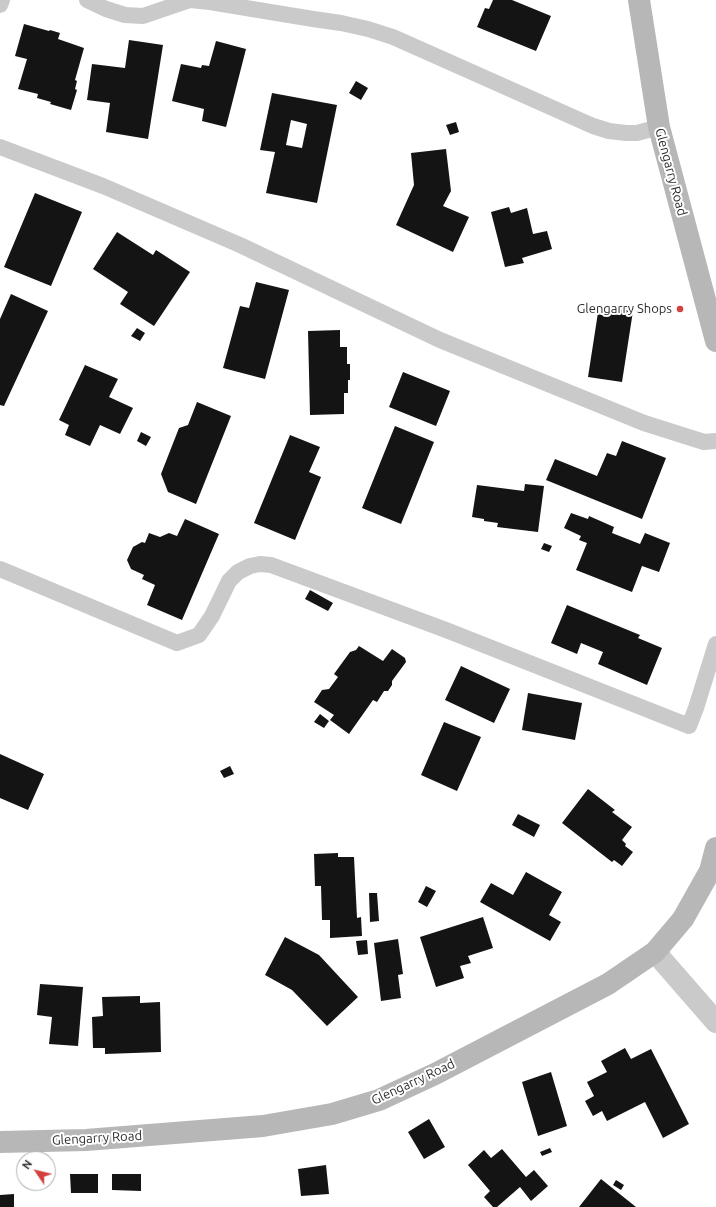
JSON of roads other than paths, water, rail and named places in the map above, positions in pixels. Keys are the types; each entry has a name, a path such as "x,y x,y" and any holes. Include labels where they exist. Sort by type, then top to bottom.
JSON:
{"main road":[{"name":"Glengarry Road","path":"639,0 659,126 716,341"},
{"name":"Glengarry Road","path":"0,1142 86,1140 255,1126 332,1114 379,1100 434,1074 608,984 655,952 683,919 710,871 716,848"}],"street":[{"path":"655,952 716,1022"}],"lane":[{"path":"0,5 2,0"},
{"path":"87,0 125,15 143,16 190,0 210,2 313,20 341,23 398,40 593,126 609,131 626,133 637,133 659,126"},
{"path":"0,147 103,186 240,245 448,343 644,422 704,442 716,441"},
{"path":"0,569 176,643 199,635 212,616 229,581 238,572 250,566 260,564 271,565 446,630 689,726 716,644"}],"place":[{"name":"Glengarry Shops","path":"680,309"}]}
